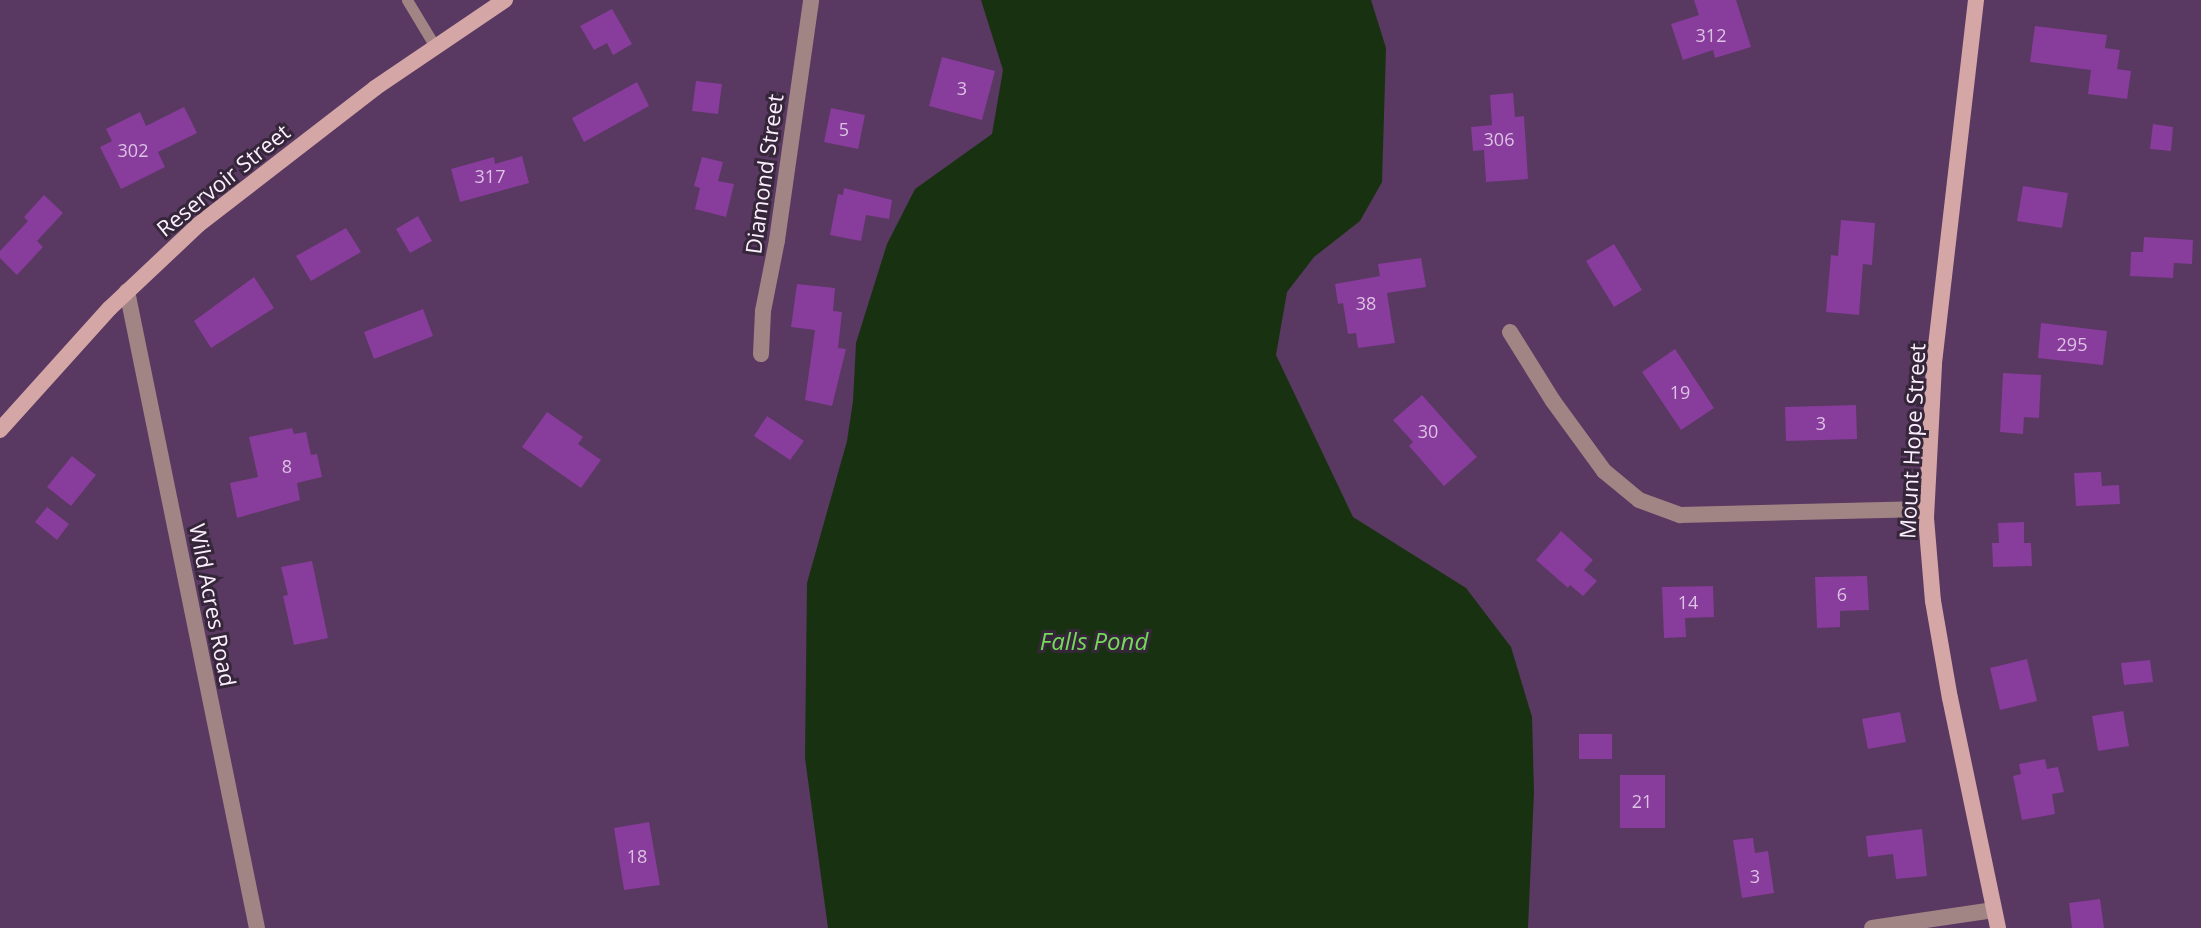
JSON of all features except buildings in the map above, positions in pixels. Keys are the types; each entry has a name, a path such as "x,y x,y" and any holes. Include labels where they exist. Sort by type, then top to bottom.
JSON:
{"street":[{"name":"Reservoir Street","path":"0,430 127,291 198,225 375,88 505,0"},
{"name":"Diamond Street","path":"761,354 763,311 777,240 811,0"},
{"name":"Mount Hope Street","path":"1976,0 1934,365 1926,509 1933,601 1967,787 1998,928"},
{"name":"Wild Acres Road","path":"127,291 257,928"},
{"path":"1510,332 1553,401 1604,471 1639,500 1680,515 1926,509"},
{"path":"1872,928 1994,910"}],"lane":[{"path":"407,0 436,48"}],"water":[{"name":"Falls Pond","path":"981,0 1371,0 1386,48 1382,182 1360,221 1314,257 1287,292 1276,355 1353,517 1466,588 1511,647 1532,717 1534,792 1528,928 828,928 805,758 807,583 847,441 856,343 887,244 915,189 992,134 1003,70"}]}
